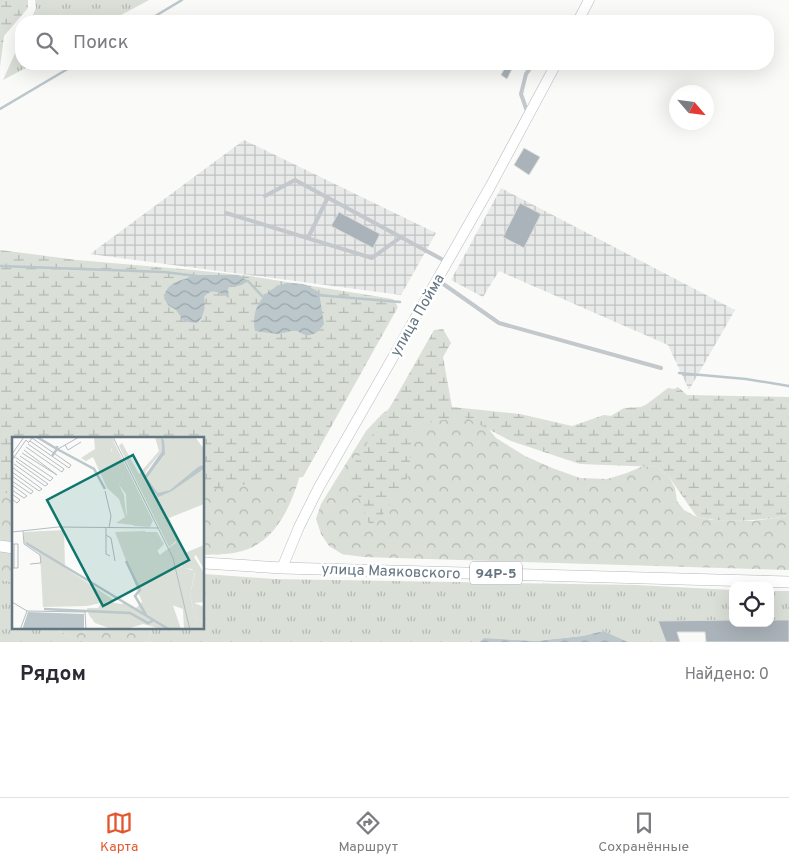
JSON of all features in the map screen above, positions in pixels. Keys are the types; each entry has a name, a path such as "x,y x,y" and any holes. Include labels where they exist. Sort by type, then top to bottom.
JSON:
{"main road":[{"path":"581,15 589,0"},
{"name":"улица Пойма","path":"282,568 299,526 319,487 490,187 553,70"},
{"name":"улица Маяковского","path":"205,563 282,568 789,582"}],"lane":[{"path":"528,116 520,94 529,70"},
{"path":"265,196 295,180 447,262"},
{"path":"308,238 328,197"},
{"path":"226,213 372,258 401,237"},
{"path":"437,280 499,323 661,368"}],"shaded area":[{"path":"244,140 436,233 401,295 90,254"},
{"path":"501,188 735,310 689,390 668,345 499,271 483,297 451,280"}],"green space":[{"path":"0,0 28,0 28,8 22,15 15,15 15,23 4,36 0,67"},
{"path":"35,0 149,0 121,15 33,15 36,8"},
{"path":"15,53 15,70 22,70 3,80"},
{"path":"0,250 77,260 250,276 393,299 398,307 303,477 205,490 205,437 12,437 12,496 0,490"},
{"path":"443,329 451,343 443,357 452,407 520,414 572,426 604,415 611,416 624,408 641,407 668,388 674,389 678,387 687,395 789,397 789,516 731,521 697,517 669,477 658,467 580,464 511,441 463,416 412,426 409,475 372,531 349,472 393,402 434,330"},
{"path":"416,401 482,421 496,438 525,456 580,478 607,479 643,466 658,467 669,477 675,488 677,501 684,510 697,517 711,520 753,521 789,516 789,570 363,557 342,554 329,546 321,534 316,519 321,504 366,431 383,413 400,403"},
{"path":"0,404 14,437 12,437 12,582 0,580"},
{"path":"168,410 300,475 292,500 279,523 262,542 238,552 205,555 205,437 143,437"},
{"path":"205,574 274,579 636,585 729,590 729,620 658,622 666,642 628,642 604,631 582,636 536,641 484,638 479,642 146,642 150,637 151,630 205,630"},
{"path":"0,580 12,582 12,630 59,630 71,637 89,642 0,642"},
{"path":"774,591 789,591 789,620 774,620"},
{"path":"59,630 151,630 150,637 146,642 86,642"}],"water":[{"path":"194,275 238,275 248,281 239,286 230,285 228,289 229,298 216,292 207,294 204,297 204,311 201,318 197,323 188,322 183,320 176,310 168,305 164,298 168,288 176,282"},
{"path":"287,283 304,284 319,292 324,324 311,335 303,334 296,330 278,334 255,331 255,314 261,300 272,289"},
{"path":"604,631 628,642 479,642 484,638 536,641 582,636"}],"building":[{"path":"504,70 512,70 507,79 501,75"},
{"path":"524,148 540,157 529,175 514,165"},
{"path":"520,203 541,214 524,248 503,237"},
{"path":"339,212 380,234 373,248 331,226"},
{"path":"729,620 729,627 774,627 774,620 789,620 789,642 706,642 705,632 677,632 680,642 666,642 658,621"}],"waterway":[{"path":"157,15 182,0"},
{"path":"0,109 66,70"},
{"path":"0,266 164,272 197,276"},
{"path":"245,281 248,281 263,297 265,296"},
{"path":"317,295 400,302"},
{"path":"679,373 746,379 789,386"}]}
